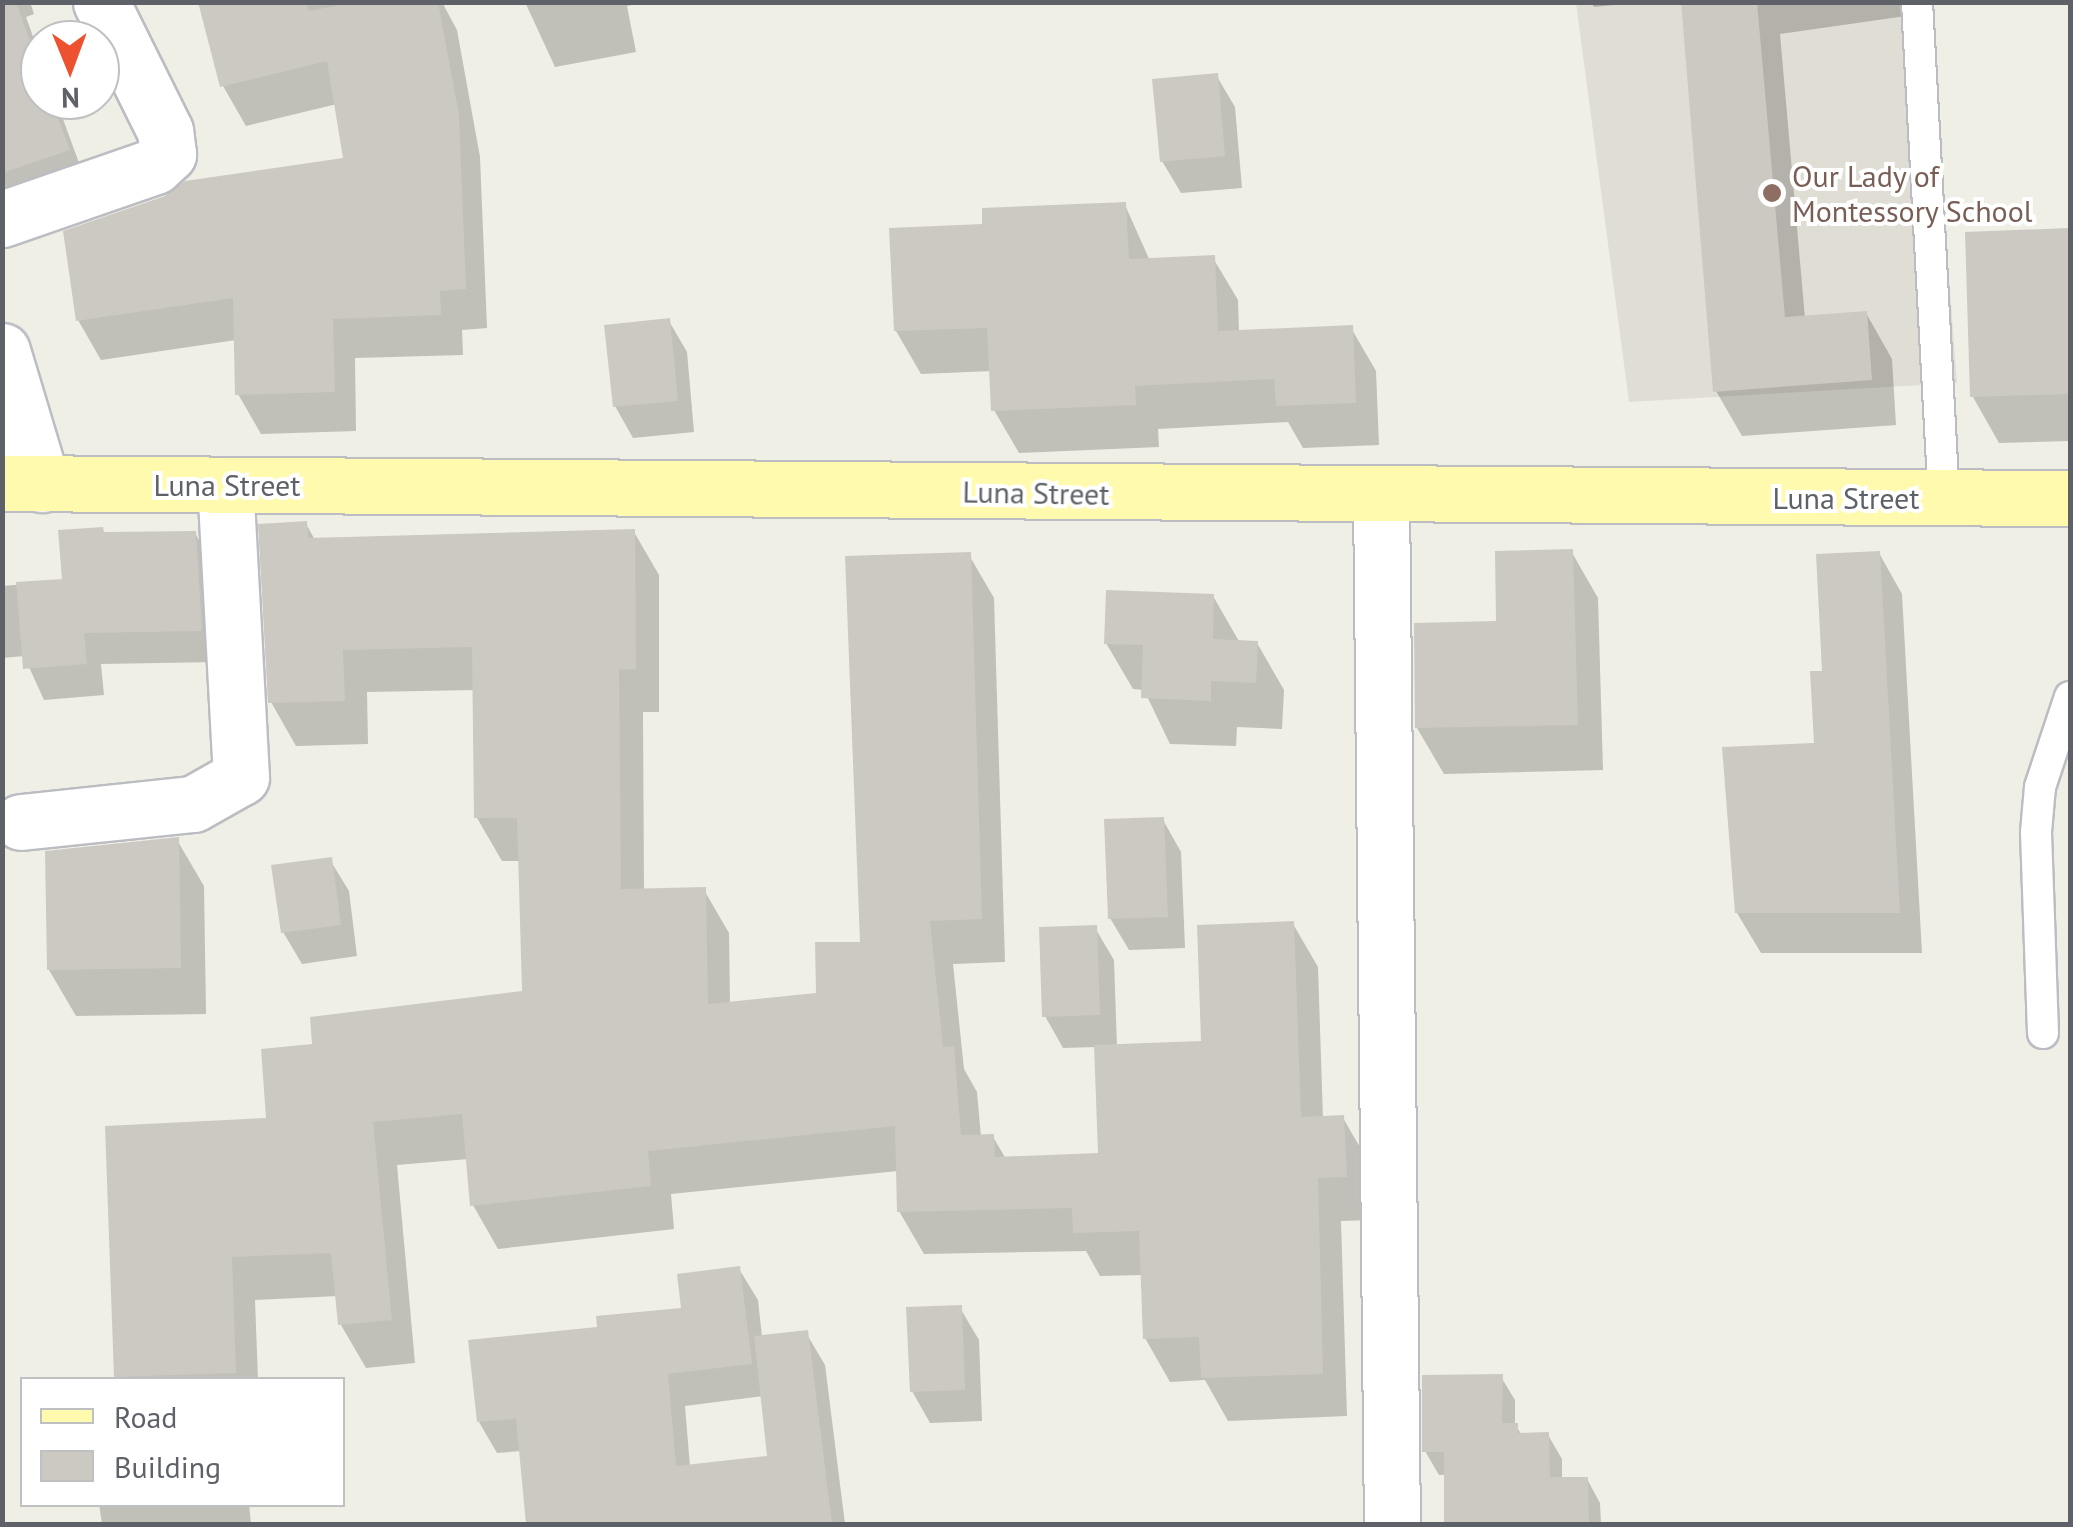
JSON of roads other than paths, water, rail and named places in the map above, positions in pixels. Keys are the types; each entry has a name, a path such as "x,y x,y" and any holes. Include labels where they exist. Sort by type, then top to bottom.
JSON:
{"main road":[{"name":"Luna Street","path":"22,483 1381,496 2070,498"}],"street":[{"path":"2,219 154,166 168,154 166,130 101,2"},
{"path":"2,352 22,483"},
{"path":"21,822 193,804 241,778 226,485"},
{"path":"1381,496 1392,1524"}],"lane":[{"path":"1917,2 1944,498"},
{"path":"2043,1033 2036,832 2040,788 2070,697"}],"place":[{"name":"Our Lady of Montessory School","path":"1772,193"}]}
